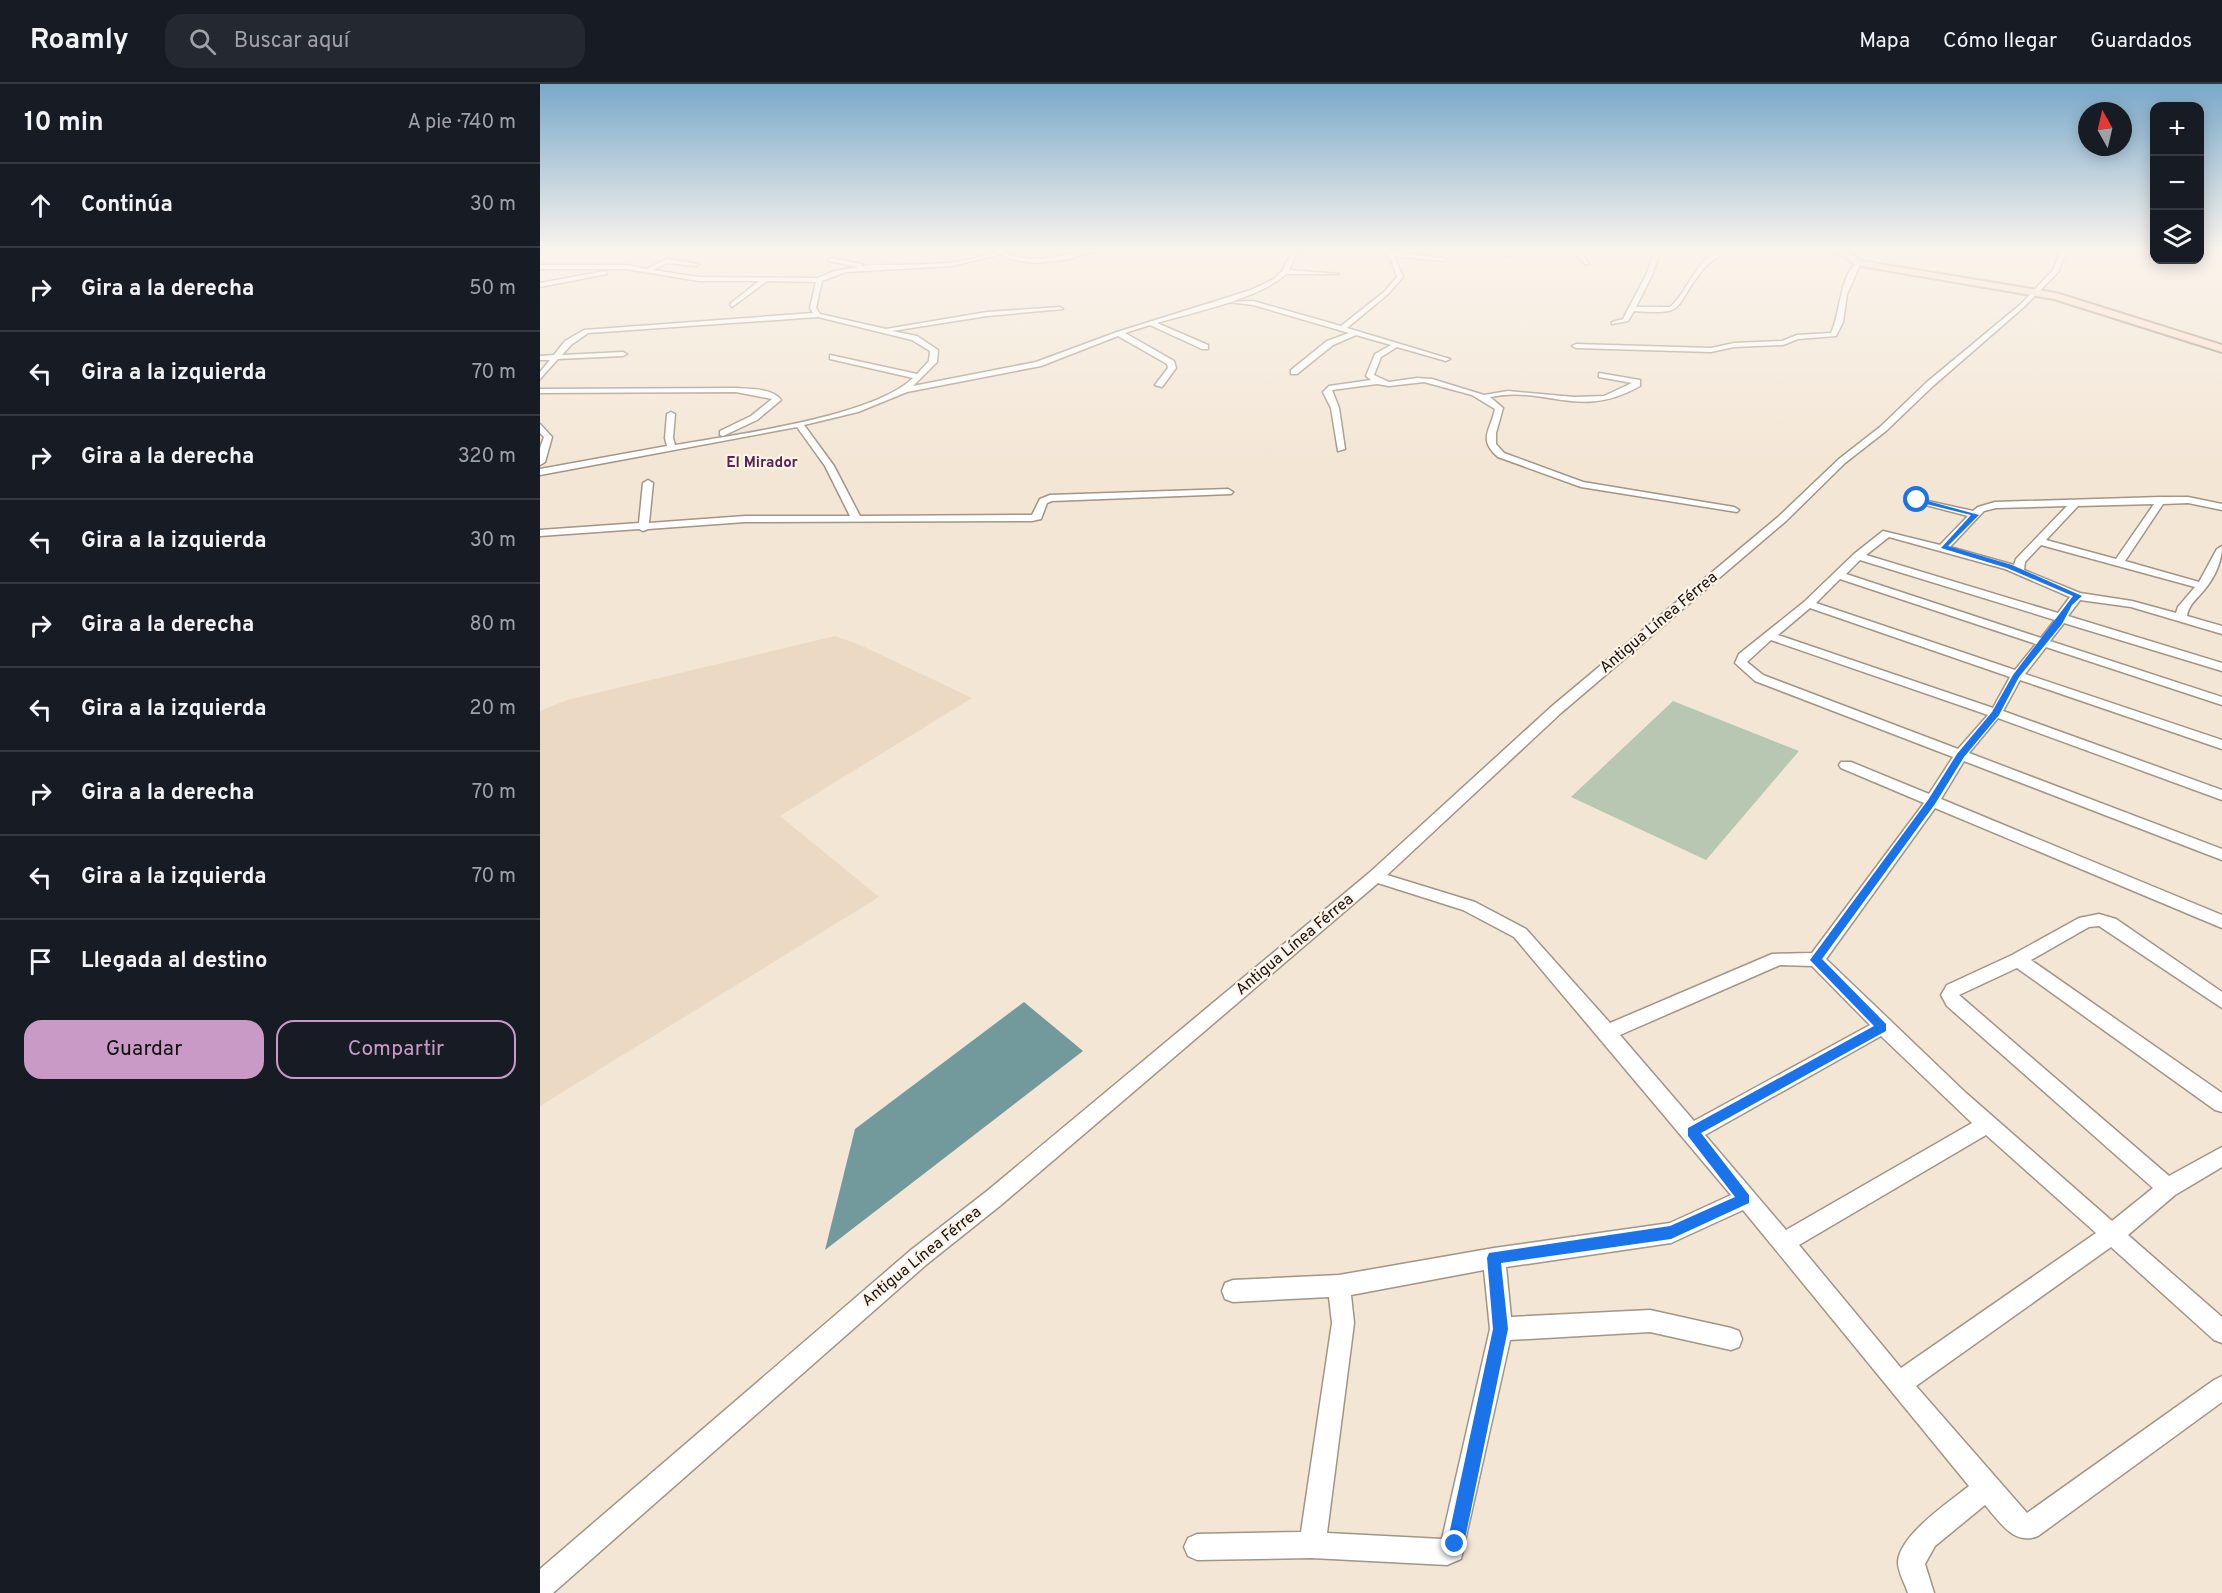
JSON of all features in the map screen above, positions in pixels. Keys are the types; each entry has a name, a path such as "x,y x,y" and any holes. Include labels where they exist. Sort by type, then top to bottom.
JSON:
{"main road":[{"path":"2145,320 2222,347"}],"street":[{"path":"540,378 568,343 586,331 739,320"},
{"path":"841,320 915,338 934,350 933,362 916,376 905,390"},
{"path":"883,330 945,320"},
{"path":"540,472 799,424 855,410 905,390 1038,364 1119,333 1162,320"},
{"path":"1309,320 1446,359"},
{"path":"1341,330 1353,320"},
{"path":"1614,323 1624,320"},
{"path":"1576,346 1711,350 1734,345 1783,344 1797,337 1834,335 1840,320"},
{"name":"Antigua Línea Férrea","path":"540,1587 919,1257 994,1198 1375,877 1556,710 1782,519 1842,461 1883,429 1930,384 2005,320"},
{"path":"1153,324 1205,347"},
{"path":"1119,333 1171,363 1172,368 1159,385"},
{"path":"1294,372 1330,343 1355,333"},
{"path":"1376,382 1370,376 1378,356 1396,345"},
{"path":"540,358 623,354"},
{"path":"833,357 916,376"},
{"path":"1485,397 1518,393 1589,402 1623,393 1637,384 1636,381 1602,375"},
{"path":"1341,449 1335,408 1327,392 1329,388 1376,382 1398,385 1426,380 1485,397 1499,408 1490,443 1491,448 1501,455 1581,484 1734,510"},
{"path":"540,392 736,390 758,392 777,400 754,418 699,443"},
{"path":"671,414 669,438 672,448"},
{"path":"799,424 829,466 856,517"},
{"path":"540,426 548,437 540,462"},
{"path":"643,528 648,483"},
{"path":"540,533 643,528 745,519 856,517 1032,519 1036,517 1043,501 1050,498 1228,492"},
{"path":"1917,500 1975,515"},
{"path":"2119,562 2161,500"},
{"path":"1944,547 1982,509 1995,505 2195,500 2222,507"},
{"path":"2019,570 2020,561 2075,503"},
{"path":"2222,630 2181,616 2132,604 2078,596 2019,570 1944,547 1887,533 1858,556 1808,604 1743,657 1741,663 1746,670 1759,678 2222,855"},
{"path":"2039,541 2202,586"},
{"path":"2181,616 2182,609 2202,586 2222,549"},
{"path":"1858,556 2222,667"},
{"path":"1838,575 2043,644 2222,700"},
{"path":"1816,960 1932,802 1960,756 1996,713 2016,677 2062,618 2069,604 2078,596"},
{"path":"1808,604 2016,677 2222,745"},
{"path":"1770,636 1996,713 2222,795"},
{"path":"1846,765 2222,922"},
{"path":"1375,877 1457,902 1507,924 1520,933 1608,1032 1692,1132 1744,1199 2021,1526 2029,1527 2222,1388"},
{"path":"2168,1188 1953,1001 1950,995 1953,990 2018,960 2085,922 2099,920 2110,923 2222,1000"},
{"path":"1608,1032 1778,959 1816,960 1882,1027 2222,1332"},
{"path":"2018,960 2222,1104"},
{"path":"1692,1132 1882,1027"},
{"path":"1783,1243 1988,1124"},
{"path":"1899,1384 2114,1233 2168,1188 2222,1156"},
{"path":"1233,1291 1339,1286 1494,1258 1671,1233 1744,1199"},
{"path":"1197,1547 1312,1545 1447,1552 1452,1550 1501,1329 1494,1258"},
{"path":"1312,1545 1343,1323 1339,1286"},
{"path":"1501,1329 1650,1321 1731,1338"},
{"path":"1921,1593 1911,1562 1919,1545 1988,1487"}],"shaded area":[{"path":"835,636 858,644 972,698 780,816 879,897 540,1106 540,711 567,700"}],"green space":[{"path":"1673,701 1799,751 1706,860 1571,797"}],"water":[{"path":"1024,1002 1083,1051 825,1250 855,1129"}],"district":[{"name":"El Mirador","path":"762,463"}],"route":[{"path":"1455,1544 1501,1329 1494,1258 1671,1233 1744,1199 1692,1132 1882,1027 1816,960 1932,802 1960,756 1996,713 2016,677 2059,622 2069,604 2078,596 2009,567 1944,547 1975,515 1917,500"}]}
